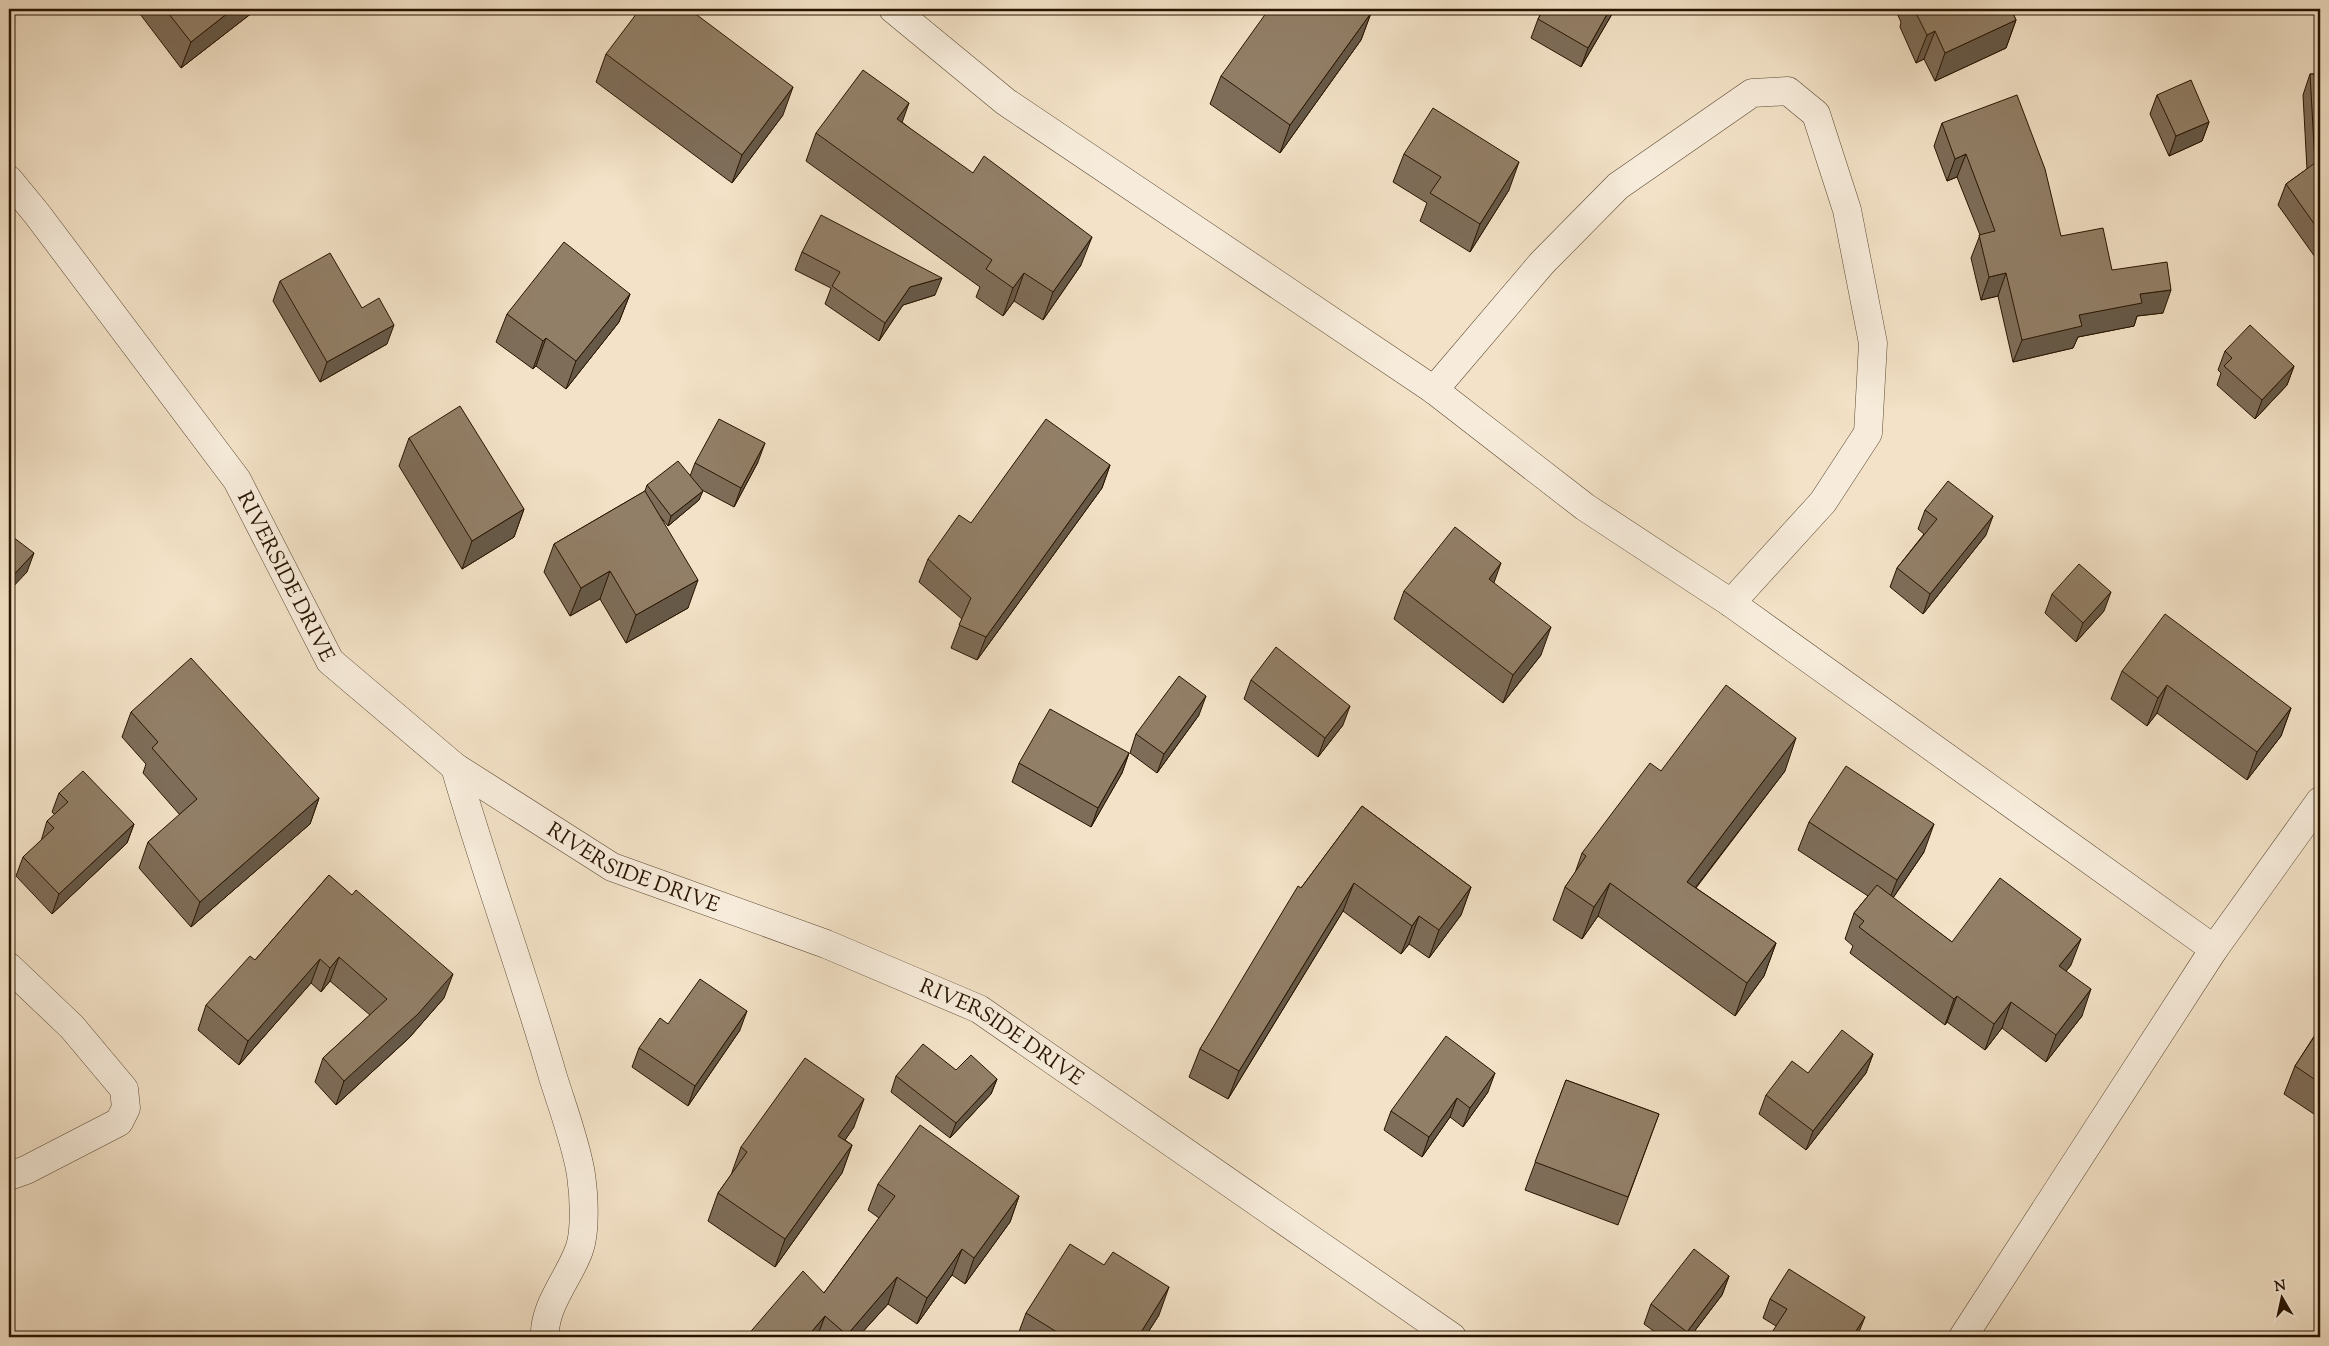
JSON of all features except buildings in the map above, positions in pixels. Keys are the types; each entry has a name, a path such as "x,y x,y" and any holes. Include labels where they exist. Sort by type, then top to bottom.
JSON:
{"street":[{"path":"893,9 1006,102 1434,390 1585,507 1731,603 2214,949"},
{"path":"1434,390 1542,263 1618,186 1752,94 1788,91 1816,114 1847,210 1873,344 1868,433 1823,502 1731,603"},
{"name":"RIVERSIDE DRIVE","path":"9,180 38,214 236,480 330,661 455,767 612,867 826,944 979,1010 1452,1337"},
{"path":"455,767 478,846 544,1044 581,1174 583,1218 580,1249 555,1301 545,1328 545,1337"},
{"path":"1962,1337 2214,949 2320,801"},
{"path":"9,967 72,1027 124,1089 126,1108 119,1122 26,1170 9,1176"}]}
